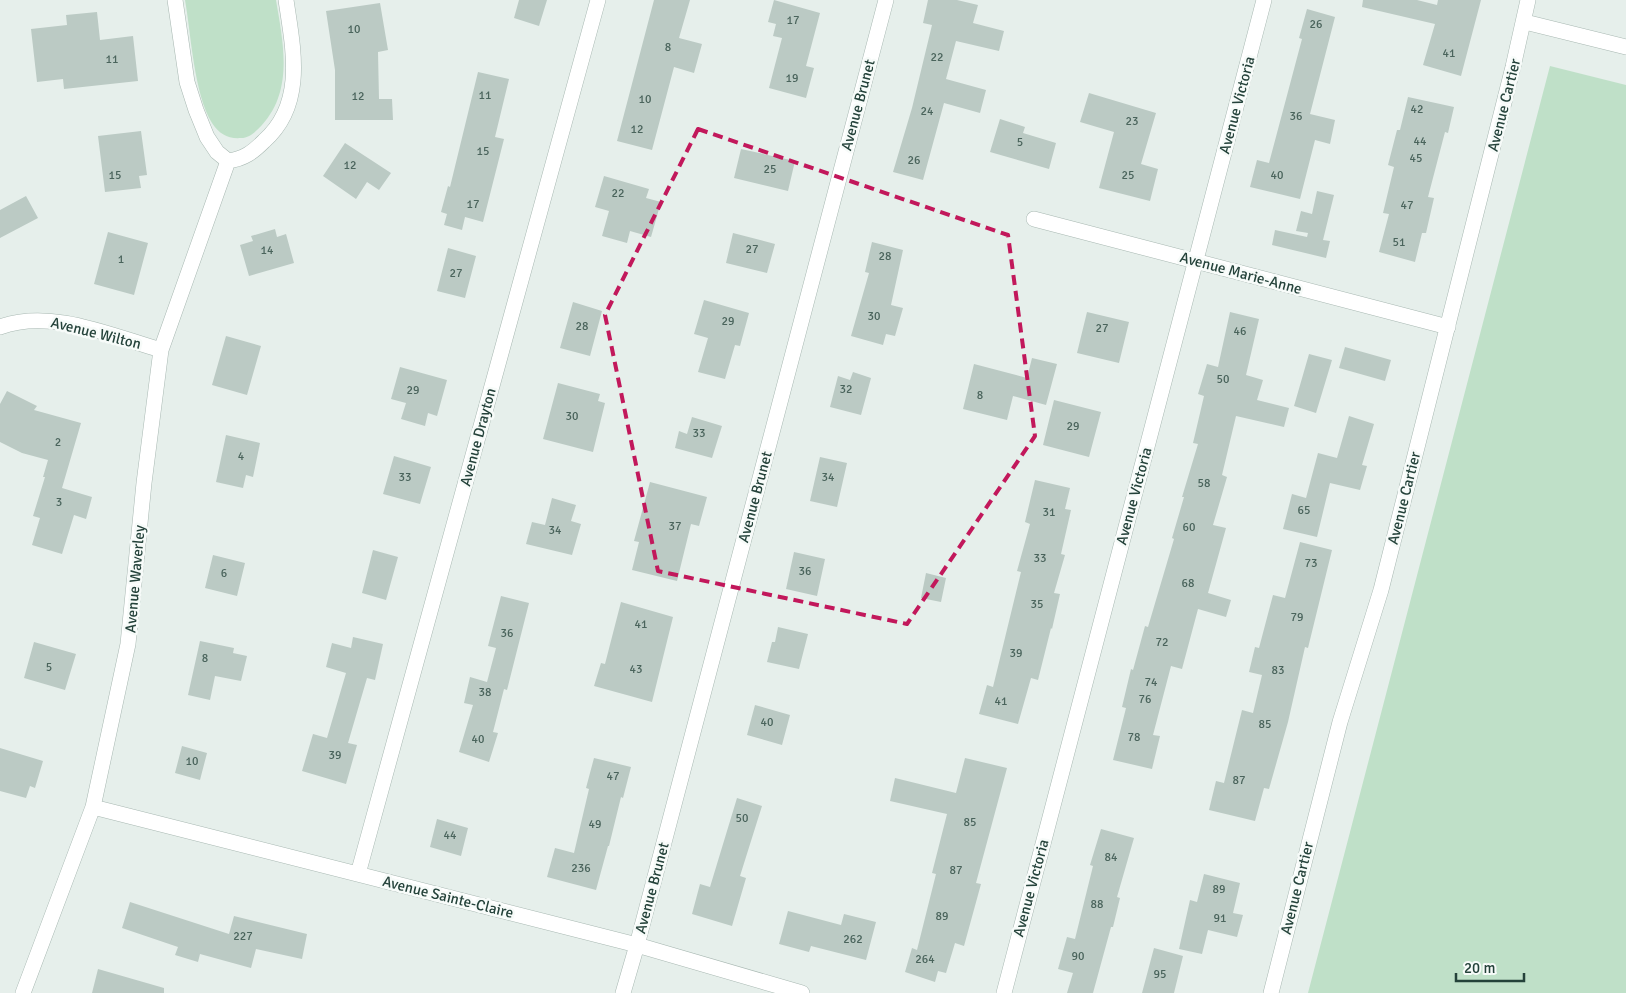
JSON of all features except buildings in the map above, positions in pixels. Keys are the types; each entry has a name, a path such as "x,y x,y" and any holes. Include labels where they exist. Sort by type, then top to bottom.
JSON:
{"street":[{"path":"175,0 187,82 196,110 207,137 217,152 228,161 241,159 252,152 273,131 287,109 294,75 294,56 286,0"},
{"name":"Avenue Drayton","path":"358,874 598,0"},
{"name":"Avenue Brunet","path":"623,993 637,946 886,0"},
{"name":"Avenue Victoria","path":"1004,993 1264,0"},
{"name":"Avenue Cartier","path":"1271,993 1340,722 1381,590 1525,22 1528,0"},
{"path":"1525,22 1626,47"},
{"name":"Avenue Waverley","path":"23,993 93,807 128,644 144,483 161,350 228,161"},
{"name":"Avenue Marie-Anne","path":"1034,219 1448,327"},
{"name":"Avenue Wilton","path":"0,327 21,321 39,319 69,323 161,350"},
{"name":"Avenue Sainte-Claire","path":"93,807 637,946 802,993"}],"highlighted area":[{"path":"698,129 1008,235 1035,436 907,624 658,571 605,315"}],"green space":[{"path":"185,0 276,0 284,65 279,97 262,125 247,137 232,138 221,133 212,123 206,111 197,80"},
{"path":"1550,66 1626,85 1626,993 1308,993"}]}
